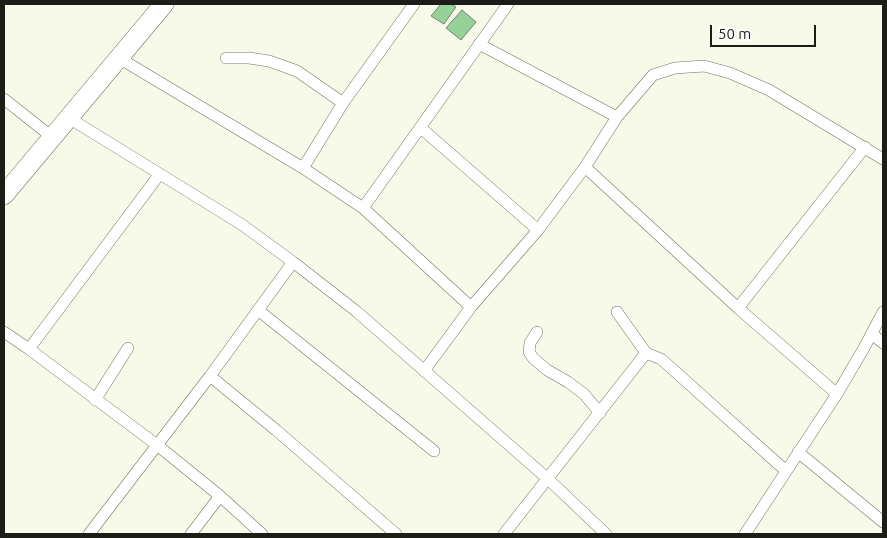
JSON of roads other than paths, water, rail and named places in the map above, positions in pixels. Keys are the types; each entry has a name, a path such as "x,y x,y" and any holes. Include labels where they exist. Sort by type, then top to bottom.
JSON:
{"main road":[{"path":"4,195 119,58 159,5"}],"street":[{"path":"303,168 343,103 414,4"},
{"path":"363,208 508,4"},
{"path":"479,44 617,117"},
{"path":"119,58 303,168 363,208 471,307"},
{"path":"226,58 249,58 269,61 297,71 343,103"},
{"path":"424,371 471,307 538,230 585,167 617,117 653,75 675,68 704,66 730,73 769,90 883,159"},
{"path":"4,99 52,137"},
{"path":"69,118 241,224 293,262 356,311 548,480 606,534"},
{"path":"421,128 538,230"},
{"path":"738,308 865,147"},
{"path":"585,167 738,308 837,394"},
{"path":"29,349 159,175"},
{"path":"89,534 210,376 293,262"},
{"path":"258,310 434,451"},
{"path":"617,312 646,353 660,359 669,366 786,471"},
{"path":"745,534 837,394 883,312"},
{"path":"4,332 157,445 220,496 262,534"},
{"path":"537,332 530,343 529,352 533,358 547,370 584,394 600,413"},
{"path":"872,334 883,342"},
{"path":"95,400 128,348"},
{"path":"504,534 646,353"},
{"path":"210,376 276,430 396,534"},
{"path":"798,452 883,522"},
{"path":"191,534 220,496"}]}
